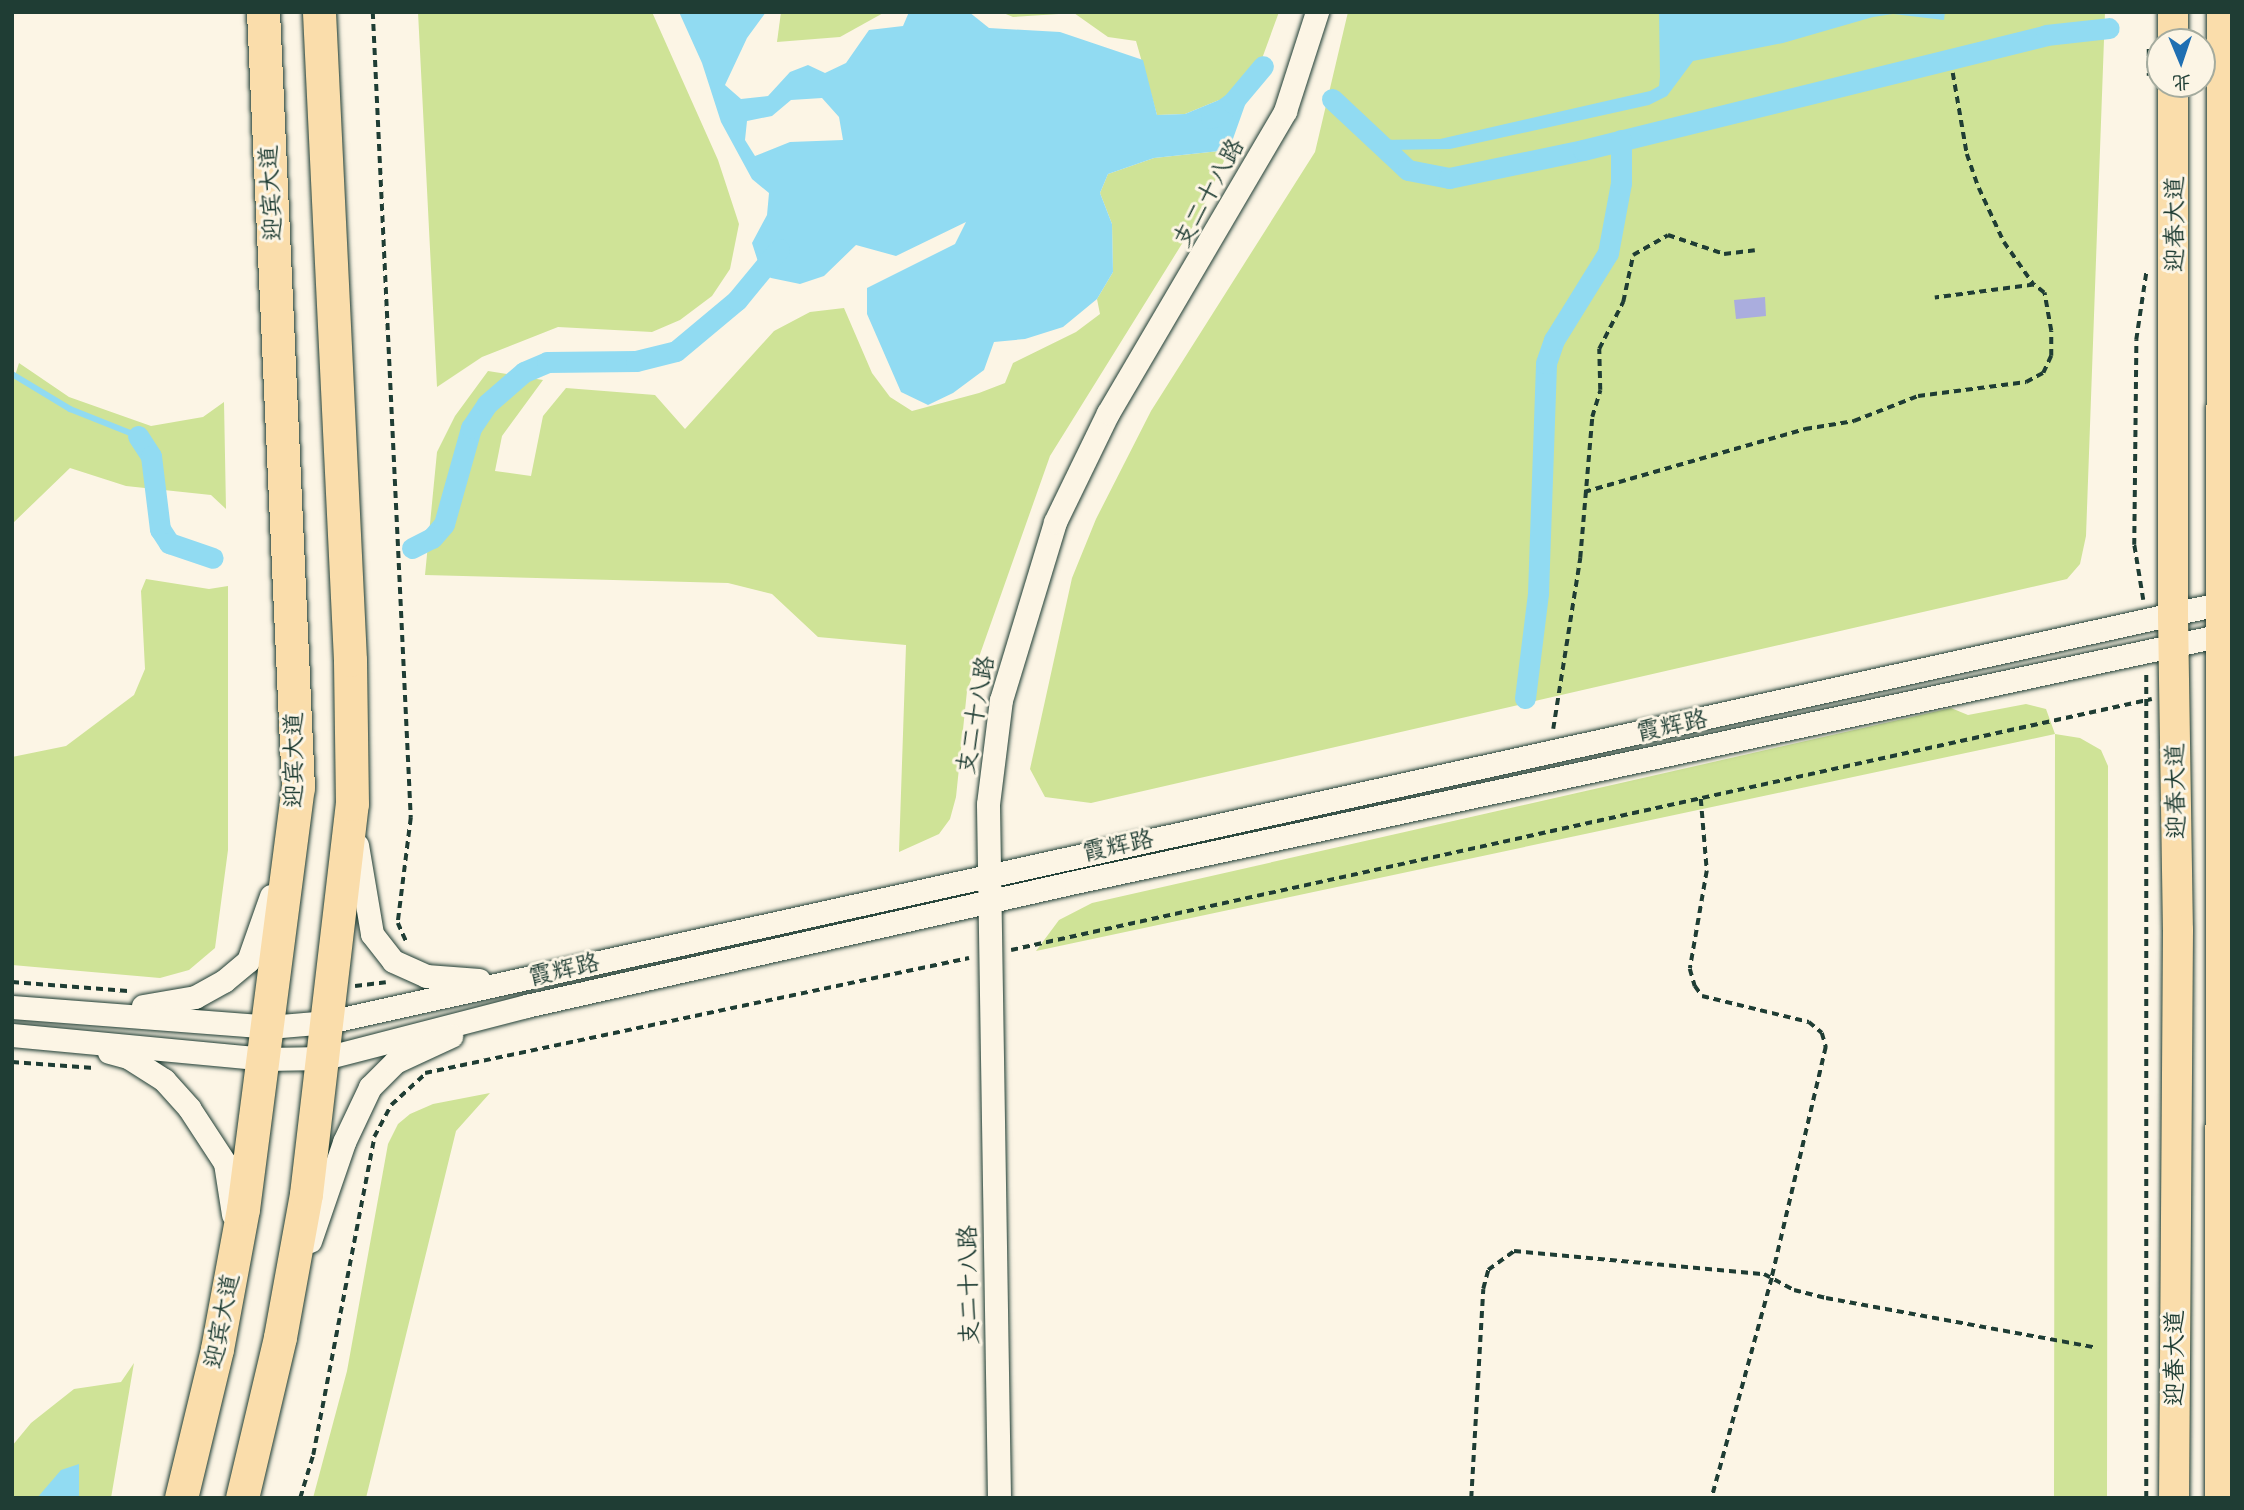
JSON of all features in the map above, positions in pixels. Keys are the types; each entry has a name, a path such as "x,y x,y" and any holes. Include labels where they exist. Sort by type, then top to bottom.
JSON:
{"highway":[{"name":"迎宾大道","path":"181,1498 230,1278 265,1059 298,788 263,12"},
{"path":"242,1498 265,1406 306,1194 325,1058 352,804 349,646 320,12"}],"main road":[{"name":"迎春大道","path":"2220,1498 2219,839 2225,634 2218,439 2222,12"},
{"name":"迎春大道","path":"2162,98 2174,440 2153,608 2160,649 2161,697 2177,840 2174,1498"},
{"path":"2174,440 2218,439"},
{"path":"2177,840 2219,839"}],"street":[{"name":"支二十八路","path":"999,1498 988,804 1001,700 1055,522 1108,413 1285,111 1317,12"},
{"name":"霞辉路","path":"12,1007 269,1027 328,1023 2153,608 2225,602"},
{"name":"霞辉路","path":"12,1035 265,1059 325,1058 526,1006 989,902 2225,634"},
{"path":"67,1011 167,1005 195,997 248,961 259,940 298,788"},
{"path":"352,804 372,934 393,961 426,976 521,978"},
{"path":"265,1406 329,1183 369,1087 395,1062 526,1006"},
{"path":"69,1041 128,1057 164,1080 206,1131 225,1163 232,1194 230,1278"}],"path":[{"path":"373,12 411,818 397,923 407,943"},
{"path":"1584,492 1805,429 1854,421 1918,396 2026,382 2043,373 2051,356 2044,293 2034,285 2004,242 1979,188 1967,154 1953,73"},
{"path":"1553,731 1580,558 1584,492 1600,390 1599,349 1623,302 1633,255 1668,234 1724,254 1755,250"},
{"path":"2147,265 2136,354 2134,545 2153,608"},
{"path":"1935,298 2034,285"},
{"path":"2146,1498 2160,649"},
{"path":"415,1076 990,954 2161,697"},
{"path":"1540,734 1567,728"},
{"path":"1701,799 1707,871 1690,969 1695,986 1702,996 1809,1021 1822,1033 1826,1047 1772,1278 1712,1498"},
{"path":"332,989 426,976"},
{"path":"12,982 130,992"},
{"path":"12,1062 104,1069"},
{"path":"300,1498 313,1455 374,1137 391,1105 427,1073"},
{"path":"1471,1498 1483,1289 1488,1270 1499,1258 1524,1252 1764,1274 1826,1298 2094,1347"}],"green space":[{"path":"418,12 652,12 718,160 739,224 730,269 712,296 680,320 652,332 558,327 482,357 437,387"},
{"path":"781,12 885,12 840,37 777,42"},
{"path":"1001,12 1279,12 1245,105 1219,100 1185,114 1157,115 1136,41 1108,37 1074,13 1013,17"},
{"path":"1348,12 2105,12 2086,536 2080,564 2067,579 1091,803 1045,797 1030,769 1072,578 1096,519 1151,411 1315,152"},
{"path":"1229,150 1198,218 1050,456 967,691 956,797 950,819 939,834 899,852 906,645 818,637 772,594 728,583 425,575 437,452 455,416 488,371 543,380 502,436 495,471 531,476 543,416 566,388 655,395 685,429 774,331 810,312 844,308 872,373 890,397 912,411 979,393 1005,383 1013,363 1076,332 1100,314 1097,299 1113,272 1112,224 1100,193 1108,174 1154,158"},
{"path":"19,363 69,397 151,426 203,417 224,402 226,509 211,495 126,486 70,468 12,524 12,385"},
{"path":"146,579 209,589 228,586 228,850 215,948 189,970 160,978 12,965 12,757 66,746 134,695 145,669 141,591"},
{"path":"2026,704 2046,709 2055,734 1036,951 1059,920 1092,903 1951,708 1968,715"},
{"path":"2055,734 2080,738 2101,750 2108,766 2107,1498 2054,1498"},
{"path":"490,1093 456,1131 366,1498 313,1498 347,1371 388,1144 398,1124 410,1114 433,1104"},
{"path":"134,1363 111,1498 12,1498 12,1446 31,1423 74,1389 121,1382"}],"water":[{"path":"679,12 766,12 747,38 725,85 741,99 768,96 790,72 808,65 825,73 846,63 869,30 903,26 909,12 969,12 989,28 1060,32 1143,60 1157,115 1185,114 1219,100 1245,105 1229,150 1154,158 1108,174 1100,193 1112,224 1113,272 1097,299 1063,327 1025,339 994,342 984,370 953,393 928,405 901,392 867,314 867,288 955,244 966,222 896,256 856,245 824,276 800,284 771,278 761,271 752,243 767,215 769,193 752,179 721,122 702,63","holes":["822,98 839,117 843,140 790,142 755,156 745,140 747,121 772,116 791,100"]},
{"path":"1659,12 1945,12 1944,20 1893,14 1873,17 1783,43 1693,61 1667,96 1649,105 1450,149 1388,150 1378,140 1440,139 1650,91 1659,86"},
{"path":"79,1464 79,1498 37,1498 61,1470"}],"building":[{"path":"1765,297 1766,316 1736,319 1734,300"}],"waterway":[{"path":"1332,99 1408,170 1449,178 1583,150 2046,35 2109,28"},
{"path":"1211,118 1232,103 1263,66"},
{"path":"1525,698 1538,593 1546,363 1554,340 1608,253 1621,183 1621,140"},
{"path":"412,548 432,538 444,524 471,428 487,404 524,372 547,362 636,361 676,351 737,300 779,249"},
{"path":"12,374 70,409 138,436"},
{"path":"138,436 151,456 160,529 169,543 213,558"}]}
